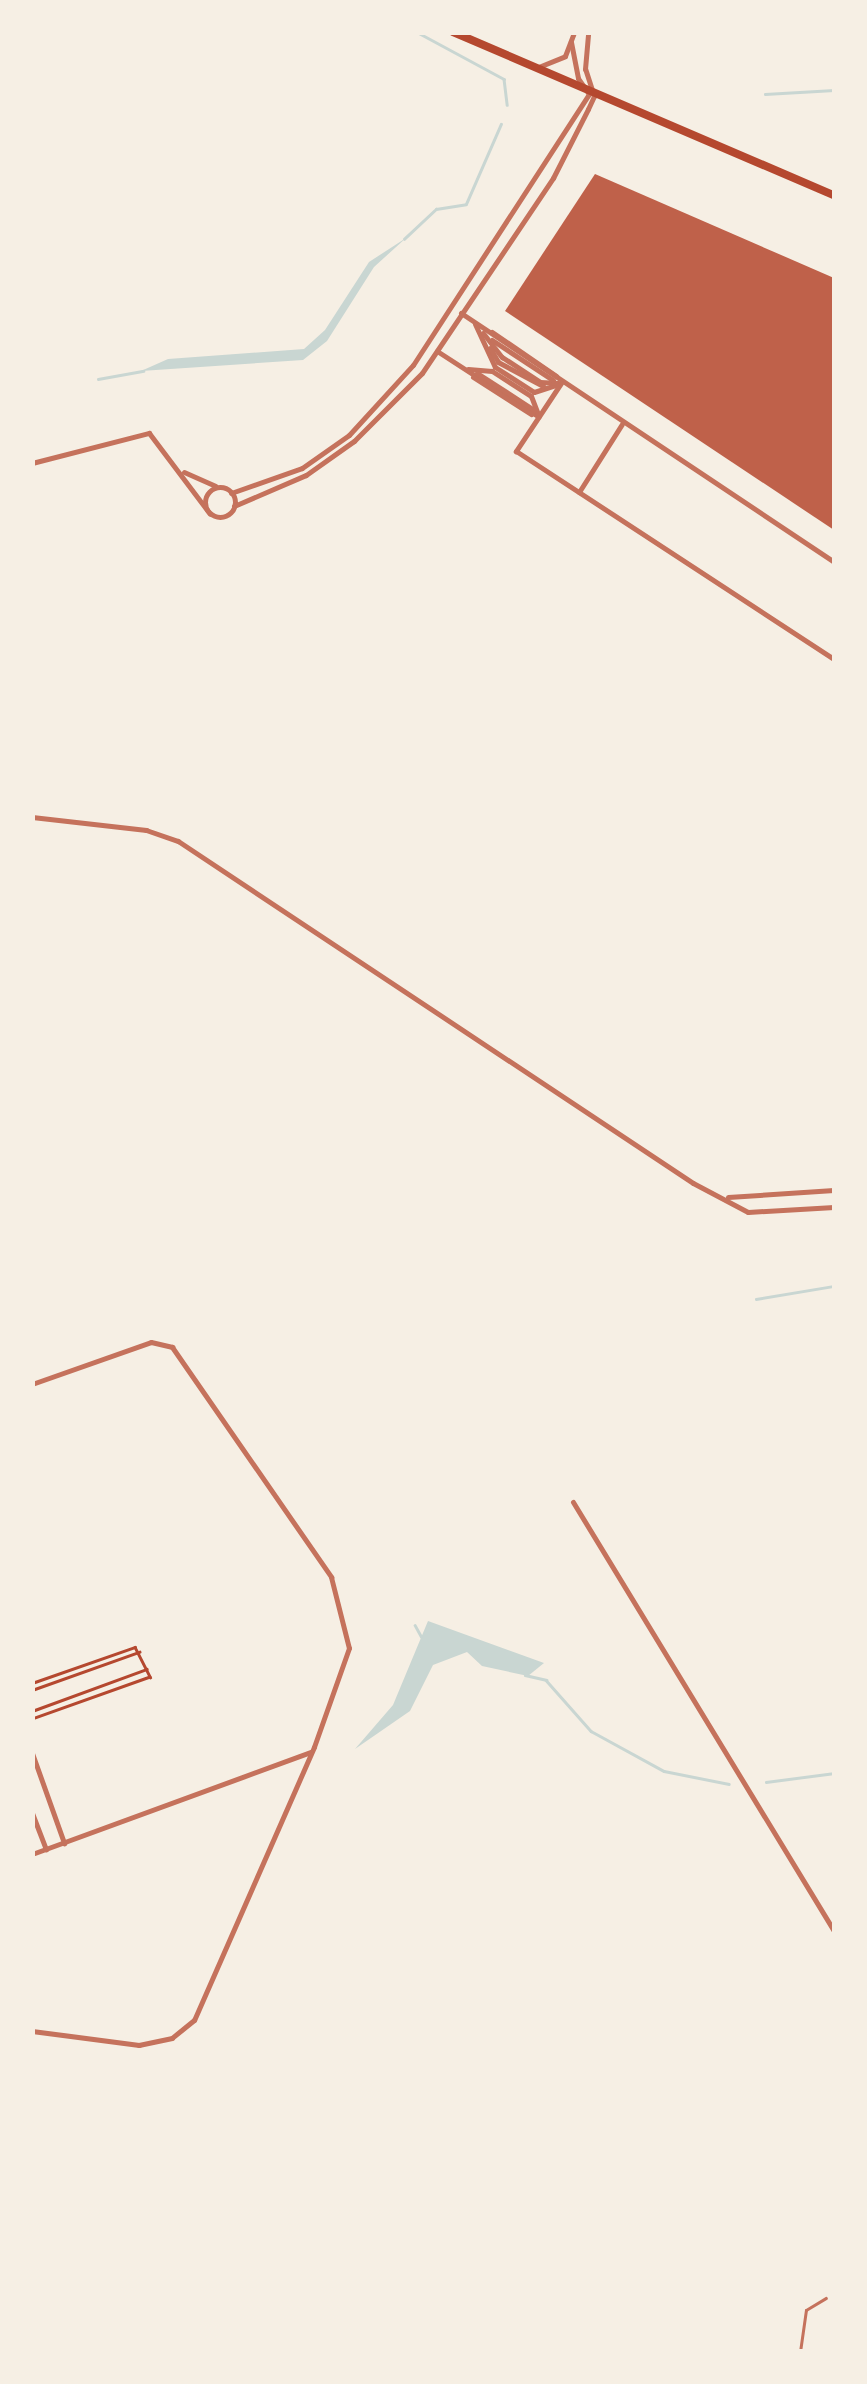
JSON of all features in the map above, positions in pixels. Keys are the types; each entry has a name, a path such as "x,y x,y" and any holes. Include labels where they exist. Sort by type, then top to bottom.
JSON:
{"main road":[{"path":"452,32 532,70 834,194"}],"street":[{"path":"532,70 565,56 574,32"},
{"path":"32,462 149,433 183,472 210,514 224,516 234,506 306,475 354,442 438,352 552,178 592,95 585,69 588,32"},
{"path":"571,42 578,78 592,95"},
{"path":"183,472 231,492 302,468 386,400 592,95"},
{"path":"460,313 834,562"},
{"path":"475,323 502,357 540,382 561,383"},
{"path":"475,323 496,367 534,392 561,383"},
{"path":"438,352 521,411 539,416"},
{"path":"465,369 489,377 539,416"},
{"path":"561,383 516,451 834,659"},
{"path":"579,492 622,424"},
{"path":"210,514 205,498 218,488"},
{"path":"231,492 234,506"},
{"path":"32,817 146,830 178,841 680,1175 766,1214 834,1207"},
{"path":"725,1197 834,1190"},
{"path":"32,1384 151,1342 164,1341 176,1352 332,1581 348,1648 311,1752 202,2007 184,2030 139,2045 32,2031"},
{"path":"573,1502 834,1931"},
{"path":"32,1854 311,1752"},
{"path":"32,1753 64,1843"},
{"path":"288,1762 300,1778"},
{"path":"32,1813 46,1850"}],"lane":[{"path":"800,2352 806,2310 826,2298"}],"path":[{"path":"32,1683 135,1647 141,1652 150,1677 32,1719"},
{"path":"32,1690 141,1652"},
{"path":"32,1711 147,1669"}],"shaded area":[{"path":"406,238 374,267 327,341 303,360 141,371 168,359 304,349 325,330 369,262"},
{"path":"428,1621 544,1663 528,1676 482,1666 467,1652 433,1665 410,1711 355,1749 393,1705"}],"building":[{"path":"595,174 834,278 834,530 505,311"}],"waterway":[{"path":"417,32 504,79 507,105"},
{"path":"765,94 834,90"},
{"path":"404,239 436,209 466,204 501,124"},
{"path":"98,379 143,371"},
{"path":"756,1299 834,1286"},
{"path":"415,1625 421,1636"},
{"path":"525,1675 546,1680 591,1731 664,1771 729,1784"},
{"path":"766,1782 834,1773"}]}
